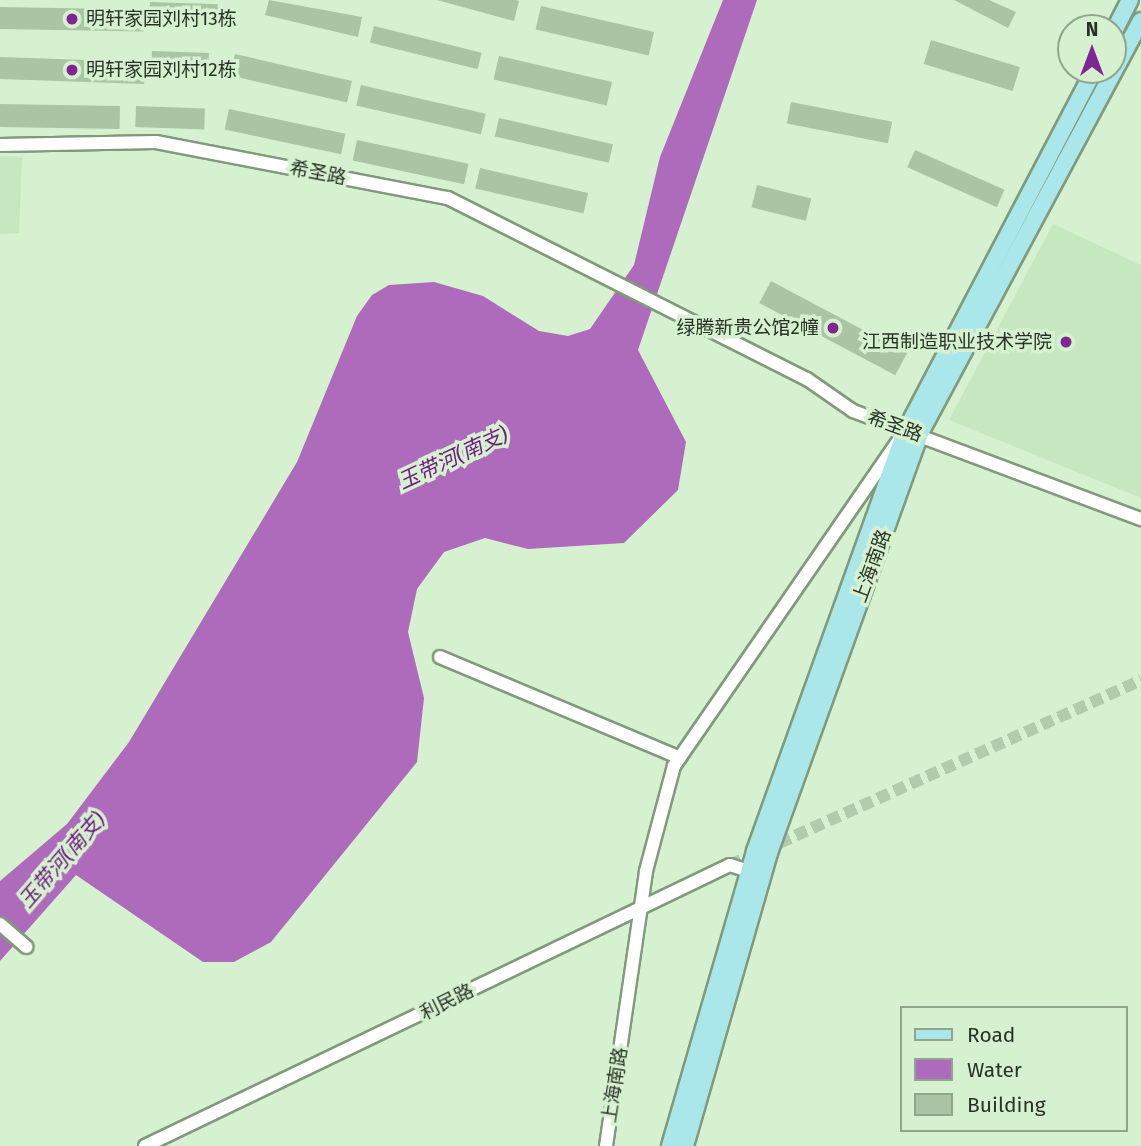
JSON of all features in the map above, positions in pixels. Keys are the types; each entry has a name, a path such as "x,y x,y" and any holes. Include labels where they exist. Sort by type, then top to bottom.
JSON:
{"main road":[{"name":"上海南路","path":"685,1146 769,853 913,432 1141,21"},
{"name":"上海南路","path":"670,1146 749,871 913,432 1087,84"}],"street":[{"name":"希圣路","path":"0,145 156,142 448,198 660,308 807,379 853,411 1141,519"},
{"name":"上海南路","path":"606,1146 643,908 646,871 680,758 913,432"},
{"path":"440,657 680,758"},
{"name":"利民路","path":"145,1146 730,865 749,871"},
{"path":"0,923 26,947"}],"shaded area":[{"path":"0,156 22,157 19,233 0,234"},
{"name":"江西制造职业技术学院","path":"1053,224 1141,265 1141,498 949,420"}],"water":[{"name":"玉带河(南支)","path":"723,0 757,0 638,350 686,442 678,490 624,543 528,549 485,538 444,552 417,589 408,632 424,698 417,762 271,942 234,962 203,962 76,875 0,961 0,881 67,824 129,742 297,462 357,316 372,295 389,285 434,282 483,296 539,331 568,336 590,329 634,265 660,157"}],"building":[{"path":"269,0 362,17 358,37 265,15"},
{"path":"437,0 516,0 519,1 514,21"},
{"path":"954,0 989,0 1016,12 1008,28"},
{"path":"150,2 218,4 217,21 149,19"},
{"path":"541,6 654,32 649,55 536,29"},
{"name":"明轩家园刘村13栋","path":"0,7 144,10 144,32 0,29"},
{"path":"374,26 482,53 478,69 370,42"},
{"path":"931,40 1020,67 1013,91 924,64"},
{"path":"152,51 209,53 208,74 151,72"},
{"path":"235,54 352,81 347,102 230,75"},
{"path":"499,56 612,82 607,105 494,79"},
{"name":"明轩家园刘村12栋","path":"0,57 145,62 144,84 0,79"},
{"path":"361,85 486,114 481,134 356,105"},
{"path":"791,102 892,122 888,143 787,124"},
{"path":"0,104 120,106 120,129 0,127"},
{"path":"136,106 205,108 204,129 135,127"},
{"path":"229,109 345,134 341,154 225,130"},
{"path":"499,118 613,144 609,163 495,137"},
{"path":"357,140 469,164 464,184 353,161"},
{"path":"915,150 1005,190 997,207 907,167"},
{"path":"480,168 588,193 583,213 475,188"},
{"path":"757,185 811,199 806,221 751,207"},
{"name":"绿腾新贵公馆2幢","path":"771,281 907,353 895,375 759,303"}],"tunnel":[{"path":"730,865 1141,680"}],"place":[{"name":"明轩家园刘村13栋","path":"72,19"},
{"name":"明轩家园刘村12栋","path":"72,70"},
{"name":"绿腾新贵公馆2幢","path":"833,328"},
{"name":"江西制造职业技术学院","path":"1066,342"}]}
